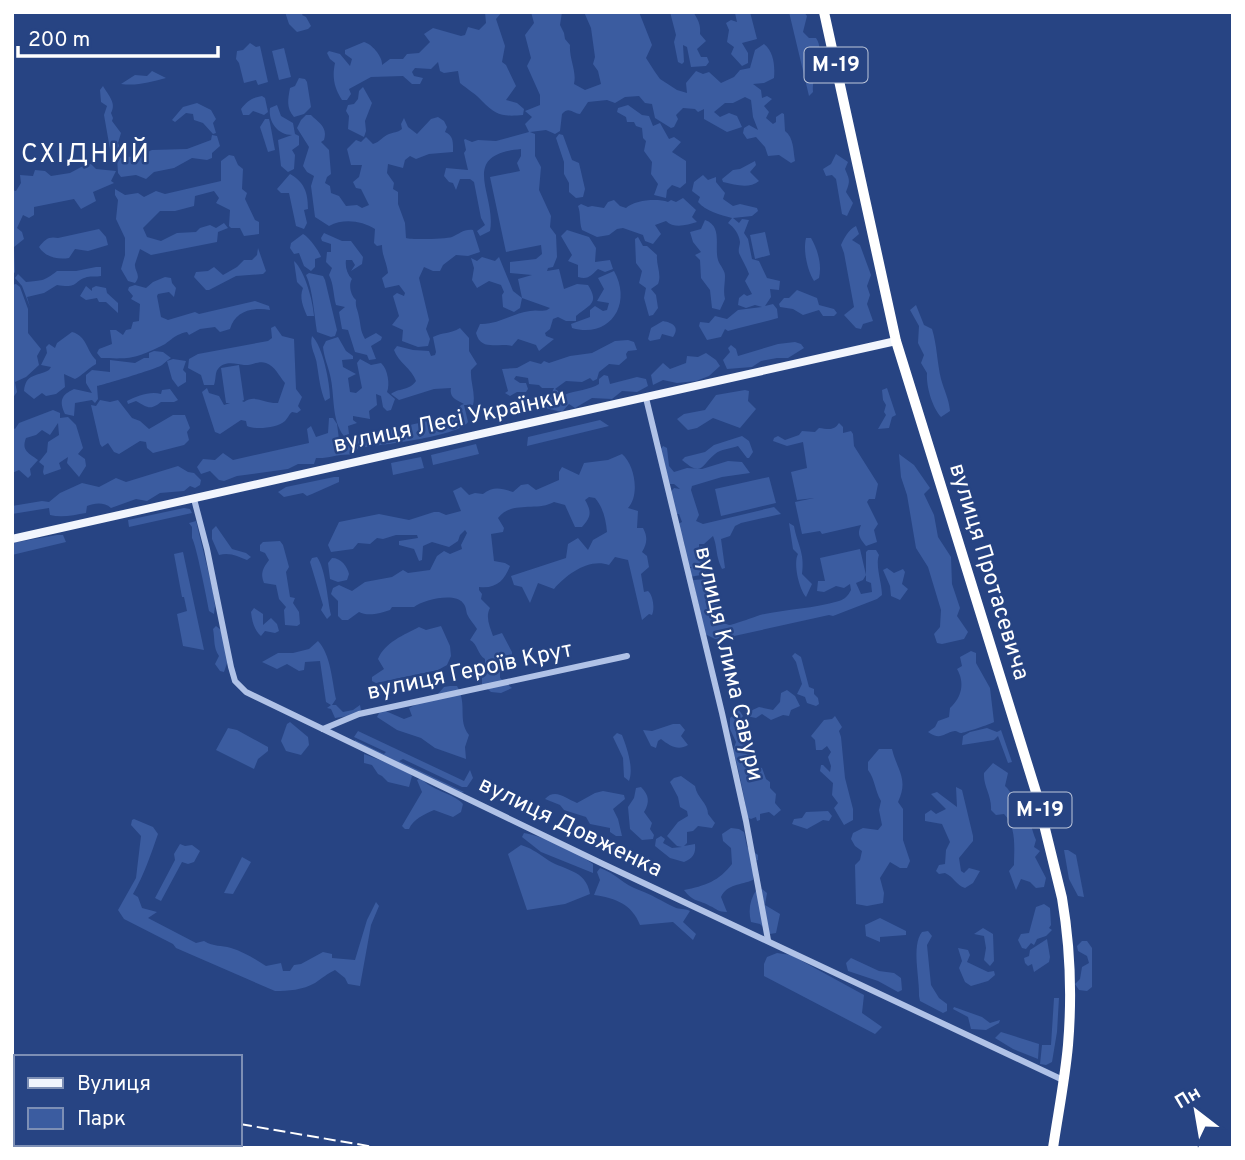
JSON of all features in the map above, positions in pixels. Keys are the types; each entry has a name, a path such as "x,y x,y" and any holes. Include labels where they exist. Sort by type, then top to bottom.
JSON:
{"highway":[{"name":"вулиця Протасевича","path":"824,12 896,341 1036,792 1065,915 1069,975 1068,1045 1053,1148"}],"main road":[{"name":"вулиця Лесі Українки","path":"12,539 896,341"}],"street":[{"name":"вулиця Клима Савури","path":"646,398 722,713 768,940"},
{"name":"вулиця Довженка","path":"194,499 236,681 253,696 1063,1080"},
{"name":"вулиця Героїв Крут","path":"323,729 359,715 627,656"}],"green space":[{"path":"285,12 304,12 302,15 311,26 297,32 289,24"},
{"path":"485,12 502,12 496,19 505,46 502,62 516,86 506,100 517,103 524,109 523,115 496,112 460,83 458,71 444,73 440,71 438,62 431,69 415,68 412,72 414,76 423,78 420,84 412,84 403,76 371,77 349,89 351,94 347,100 342,100 339,96 334,82 335,63 327,53 329,51 340,54 350,66 352,59 345,54 345,50 364,42 376,51 382,65 390,59 403,59 407,54 419,53 430,42 424,34 433,28 461,36 465,35 468,27 479,30 486,23"},
{"path":"531,12 562,12 560,25 570,45 574,84 585,90 601,84 593,64 595,57 591,28 584,12 639,12 652,45 646,58 660,79 687,93 686,83 696,71 703,74 709,72 721,83 734,77 740,70 750,68 755,50 764,44 773,60 774,78 753,84 761,90 762,98 767,96 772,99 764,106 769,112 766,118 773,124 776,117 784,114 785,131 790,137 795,161 791,163 779,155 768,156 765,147 756,137 747,139 743,133 744,128 749,125 758,130 751,100 745,97 733,103 725,103 714,112 720,117 729,113 737,116 742,127 727,132 704,119 704,109 698,112 695,109 683,108 676,115 678,119 671,128 655,118 652,104 645,103 639,96 625,97 615,103 607,100 588,102 580,114 569,110 564,112 560,131 555,134 546,130 530,132 535,134 535,156 541,167 539,190 551,216 550,227 556,235 557,257 553,267 547,271 559,269 564,289 577,284 588,285 593,300 576,316 576,321 566,321 558,317 553,319 550,329 545,333 554,339 539,351 536,345 518,339 512,346 486,344 478,339 476,333 480,324 550,308 522,298 518,279 532,275 510,273 510,262 536,259 542,254 541,245 506,252 490,177 520,171 517,163 521,149 490,159 485,168 484,178 491,217 490,231 480,236 477,231 485,225 481,218 474,182 460,179 456,190 453,183 444,176 446,168 468,170 464,153 465,139 472,142 496,141 529,132 525,124 532,117 525,111 540,105 540,95 527,66 531,58 525,35 534,23"},
{"path":"670,12 693,12 695,15 700,25 700,34 706,41 697,49 701,57 707,57 709,62 706,66 691,67 687,47 683,45 684,62 678,62 674,42 676,35"},
{"path":"750,12 757,39 742,43 748,53 748,63 742,66 731,54 734,47 727,42 729,30 726,23 731,20 737,22 735,13"},
{"path":"789,12 804,12 807,16 803,32 809,38 816,38 819,43 815,58 813,92 809,96"},
{"path":"250,43 256,47 260,46 268,82 258,85 256,80 244,83 236,59 237,51 243,50"},
{"path":"284,48 291,77 279,80 272,51"},
{"path":"152,71 166,78 138,84 121,84 135,75 147,76"},
{"path":"299,78 307,82 311,107 304,114 294,117 289,107 290,88 295,86"},
{"path":"103,86 112,102 112,121 121,133 118,143 122,152 117,153 110,149 104,115 107,106 101,102 100,90"},
{"path":"363,87 372,103 365,121 364,137 348,129 349,116 346,111 348,105 354,104 358,99 359,91"},
{"path":"262,96 265,98 268,112 264,115 253,111 249,115 243,115 241,109 245,104"},
{"path":"197,103 211,110 216,119 213,123 216,133 213,134 203,123 194,120 193,114 186,113 175,122 172,120 183,107"},
{"path":"277,105 281,116 293,123 295,134 299,136 299,145 292,150 295,155 294,169 288,172 281,166 278,140 292,135 282,133 272,123 270,108"},
{"path":"628,105 642,115 649,116 653,126 660,123 669,139 674,137 681,142 672,152 686,161 686,183 680,188 672,185 667,190 666,198 654,195 658,184 651,174 652,162 644,151 646,141 642,128 634,122 627,122 626,117 617,112 618,108"},
{"path":"306,115 311,115 324,128 325,136 321,142 329,150 331,174 325,183 330,186 331,193 339,196 346,206 357,205 362,208 369,205 361,189 356,188 353,182 359,177 362,165 351,165 347,149 356,140 361,142 366,137 373,144 399,131 404,118 408,127 417,134 431,119 438,117 444,121 447,127 445,132 452,140 453,152 429,154 416,159 410,156 405,160 403,168 388,164 387,173 394,183 393,189 398,192 406,238 449,238 473,230 480,252 468,256 456,255 443,265 440,271 424,267 419,278 429,320 426,329 430,339 428,346 418,347 402,341 403,330 392,325 399,316 393,296 397,293 404,296 405,293 399,285 385,288 382,278 388,273 382,245 377,246 374,243 375,229 353,222 329,226 315,217 311,186 314,176 303,166 309,147 297,128"},
{"path":"265,119 269,119 275,150 268,152 260,127"},
{"path":"559,134 563,135 572,160 579,163 585,189 583,197 576,198 569,192 564,162 556,138"},
{"path":"212,135 217,136 220,146 212,153 212,158 192,158 174,168 154,172 146,179 136,175 121,177 118,173 117,158 138,156 152,150 187,149 211,140"},
{"path":"836,154 848,162 845,169 849,185 846,192 853,203 847,216 842,214 836,179 832,175 826,176 823,169 831,164"},
{"path":"229,155 234,156 243,169 242,189 247,193 245,199 255,220 259,222 259,234 244,236 240,228 231,228 230,210 216,203 219,198 214,191 195,196 194,206 175,211 160,211 143,228 147,237 161,241 177,233 196,232 210,225 216,228 224,223 228,228 218,232 217,242 151,255 140,249 135,264 137,280 135,283 128,281 121,269 125,255 125,238 116,219 118,200 115,189 125,195 138,193 144,197 156,191 165,194 221,181 221,161"},
{"path":"755,161 756,165 750,172 759,181 747,186 723,182 722,179 733,170"},
{"path":"91,164 96,169 116,171 111,181 114,183 93,192 96,201 81,209 74,199 34,207 34,215 29,218 23,215 17,228 24,239 14,247 15,272 12,276 12,190 16,191 21,183 20,175 33,176 35,170 45,171 51,176 70,173"},
{"path":"290,174 299,180 306,193 308,209 304,210 307,223 304,229 296,226 289,193 281,193 277,189"},
{"path":"703,175 708,180 716,177 716,182 725,193 723,199 733,206 740,204 757,208 758,211 752,216 733,218 739,223 742,219 749,220 744,233 752,259 759,261 767,278 780,281 779,290 770,289 771,297 765,306 773,304 778,318 728,331 725,329 721,337 707,340 699,326 700,322 709,323 715,316 727,319 738,310 762,307 755,305 746,308 738,305 739,298 744,294 752,294 745,281 749,274 739,253 739,236 728,223 732,218 705,208 698,202 700,197 692,191 694,182"},
{"path":"683,198 696,210 692,217 697,222 677,226 666,221 655,225 661,234 653,244 645,241 643,235 623,228 597,237 582,230 578,206 581,204 604,208 608,202 614,200 626,208 640,202 676,202"},
{"path":"705,220 711,223 716,232 718,260 725,274 725,299 720,310 712,308 710,290 701,278 700,260 695,255 701,252 693,242 690,232 701,229"},
{"path":"856,226 859,234 852,240 860,245 871,275 867,286 870,295 867,304 873,321 863,324 861,329 856,328 844,315 854,307 841,245 849,231"},
{"path":"99,229 106,237 108,245 88,251 75,249 69,258 52,257 39,247 50,238"},
{"path":"567,230 589,237 596,248 595,262 610,260 613,269 605,272 598,269 587,277 578,277 578,265 568,261 572,255 561,236"},
{"path":"765,232 770,255 755,259 750,235"},
{"path":"324,233 342,241 351,241 363,257 362,264 351,271 355,265 352,260 346,260 346,265 352,279 351,290 356,300 363,336 365,339 376,333 382,337 371,346 376,359 369,360 367,355 355,352 348,330 342,329 339,312 345,307 336,305 329,275 332,268 326,262 327,252 331,252 331,244 322,241"},
{"path":"303,234 314,244 321,257 315,259 315,267 311,271 304,266 299,253 294,254 290,248 291,243"},
{"path":"638,237 643,246 647,246 657,255 659,280 651,289 656,295 658,308 649,316 644,298 646,288 639,283 642,271 636,263 635,239"},
{"path":"806,238 811,238 819,258 819,278 814,281 806,260"},
{"path":"258,248 266,271 263,274 236,276 209,290 194,277 196,272 208,271 214,267 223,275 244,260 252,260 257,255"},
{"path":"482,257 495,261 499,257 513,291 522,298 520,308 514,312 503,307 504,292 501,285 489,281 477,288 472,280 474,268 471,258 477,261"},
{"path":"294,261 308,287 314,316 307,316 304,309 301,298 303,288 297,282"},
{"path":"101,267 101,276 87,277 69,286 57,285 44,293 27,297 30,307 22,286 15,278 18,274 26,282 39,281 57,271"},
{"path":"614,271 621,296 614,316 607,324 597,329 572,328 571,324 590,317 590,310 595,306 603,311 607,310 609,303 597,301 604,289 598,278"},
{"path":"309,273 323,276 325,280 337,330 335,336 317,332 312,295 306,275"},
{"path":"165,277 171,278 176,288 174,297 169,292 157,296 161,317 168,320 255,301 269,306 270,310 257,309 240,314 230,329 220,332 215,327 200,329 189,335 187,332 182,333 137,356 101,358 97,353 99,349 112,344 110,330 116,330 123,335 126,330 131,329 133,322 139,321 140,304 131,299 133,296 128,290 129,287 135,285 146,288"},
{"path":"12,285 20,287 28,309 28,333 41,349 37,356 39,365 26,377 15,382 17,392 12,399"},
{"path":"86,286 92,291 96,286 106,288 107,293 118,303 118,313 106,302 99,302 97,298 86,300 80,296"},
{"path":"797,290 817,298 819,305 834,309 837,313 834,316 823,316 819,310 803,315 793,309 780,307 779,304 784,298 789,298"},
{"path":"916,305 924,325 932,329 934,335 941,379 950,411 941,417 932,402 927,373 921,363 924,355 918,343 919,326 910,310"},
{"path":"663,321 674,326 676,331 673,337 662,334 660,339 650,341 648,339 651,328"},
{"path":"275,326 282,336 294,339 296,389 302,397 298,406 301,410 292,412 285,421 272,427 251,427 241,420 220,434 215,432 202,392 207,388 209,393 219,396 224,405 230,403 226,403 221,368 239,365 244,402 256,399 278,403 285,383 272,366 261,362 247,365 224,364 217,370 214,385 204,385 201,375 188,368 189,359 198,354 268,341 272,338 271,328"},
{"path":"460,328 469,338 469,351 477,364 471,370 473,405 464,405 468,422 461,427 417,440 358,448 354,455 316,458 314,464 298,464 288,469 237,476 224,481 210,471 201,474 197,467 203,459 215,460 223,453 233,460 309,443 307,429 311,426 316,437 328,433 329,418 333,418 337,424 339,439 344,440 454,415 464,404 452,396 451,388 434,389 399,400 391,394 416,381 394,350 397,346 429,351 431,356 435,355 433,337"},
{"path":"72,332 84,340 96,364 75,379 64,374 65,387 56,394 46,396 42,393 34,399 24,391 25,385 29,378 51,367 41,365 47,353 46,347 49,344 55,348 57,343"},
{"path":"312,336 323,356 327,375 330,398 325,401 312,347"},
{"path":"338,337 346,351 353,356 353,359 342,360 343,367 356,374 348,378 350,392 356,393 362,388 357,363 360,359 371,365 381,363 388,377 387,392 395,399 391,410 387,411 383,407 381,396 376,394 377,405 369,411 370,419 353,416 357,423 348,426 349,434 344,436 335,415 332,382 323,347 326,341"},
{"path":"615,341 634,342 637,350 628,351 627,358 619,365 609,364 593,381 590,378 582,382 566,381 555,389 564,395 587,389 599,384 599,379 604,375 608,376 610,384 637,377 646,379 648,386 637,392 622,391 612,399 592,398 575,408 569,404 562,412 541,407 539,403 551,395 554,388 529,384 528,378 516,376 514,379 526,383 526,392 517,392 510,396 505,393 508,391 502,369 517,368 530,361 549,363 592,353"},
{"path":"795,342 804,348 788,358 761,361 752,367 727,369 723,360 730,352 728,348 731,345 738,356 778,344"},
{"path":"163,352 171,358 159,367 97,386 98,399 95,403 92,400 75,403 74,416 65,414 62,399 66,394 74,389 92,393 86,383 86,375 92,370 110,372 110,360 135,363 149,358 149,353"},
{"path":"706,353 720,366 709,376 696,381 677,383 663,380 653,385 651,375 663,363 670,369 686,363 687,356 698,357"},
{"path":"167,361 186,361 183,370 186,373 186,382 178,387 172,379"},
{"path":"887,388 896,415 892,417 889,428 878,429 886,415 882,390"},
{"path":"170,389 178,400 174,402 161,402 151,407 136,401 128,404 127,401 148,394 161,394 162,390"},
{"path":"749,391 748,401 756,409 740,428 713,418 688,430 677,419 684,414 705,410 716,395"},
{"path":"100,400 118,400 132,418 149,429 173,415 185,415 190,428 187,432 189,440 184,445 153,453 147,448 146,442 140,441 119,454 114,452 108,443 102,447 91,405 96,406"},
{"path":"53,410 60,413 60,418 68,417 76,425 83,448 78,454 85,459 86,466 79,477 67,463 68,457 59,463 61,469 44,475 44,466 39,462 47,452 48,442 59,435 58,423 50,435 42,430 26,438 25,449 38,460 30,469 31,475 28,478 19,470 12,473 12,427 15,429 19,423"},
{"path":"600,420 609,426 527,446 528,437"},
{"path":"839,423 843,427 843,433 851,431 853,434 854,446 878,484 875,499 869,499 867,502 878,524 874,530 877,542 866,546 859,536 861,525 822,534 820,531 802,534 795,502 814,498 797,500 791,472 807,468 803,442 787,446 773,441 778,436 785,440 799,435 802,431 815,432 819,428 833,428"},
{"path":"742,436 749,441 753,452 749,458 738,446 717,452 698,469 682,460 705,452 714,445"},
{"path":"476,444 479,454 433,465 431,455"},
{"path":"663,446 667,448 669,466 674,472 687,468 702,469 728,461 742,462 750,473 722,477 692,486 699,515 696,521 703,524 774,507 781,514 741,523 735,526 730,536 721,539 725,568 722,569 720,564 713,536 704,544 699,544 699,547 702,546 707,552 702,558 707,561 704,567 706,574 690,577 688,570 692,567 685,566 684,543 678,531 678,524 682,522 679,514 674,514 669,494 674,488 680,489 670,484 660,450"},
{"path":"622,454 633,472 635,488 628,508 638,511 637,528 643,528 646,534 642,552 647,556 649,567 641,574 644,592 648,591 652,599 652,615 649,614 642,620 628,560 615,557 609,565 601,563 579,569 554,589 538,583 530,603 522,587 514,585 511,576 566,558 568,544 578,538 588,550 593,540 607,532 600,505 595,498 589,497 585,500 590,514 582,527 575,527 565,505 554,502 510,509 498,518 504,528 503,532 491,534 494,561 510,566 499,583 490,587 479,587 479,590 481,599 490,608 488,618 493,636 502,633 512,652 512,658 500,662 500,678 512,688 501,693 491,692 482,684 485,659 470,640 477,629 464,604 459,600 439,598 414,607 392,607 374,614 359,612 348,620 342,620 338,616 338,601 331,594 333,588 339,585 352,591 365,582 392,577 403,570 408,573 430,570 437,556 444,551 450,554 462,549 461,545 467,533 465,530 458,541 449,547 432,542 423,546 422,560 419,561 414,549 399,545 399,541 418,538 417,535 377,538 370,544 358,543 353,549 331,552 328,545 339,522 379,514 409,520 434,512 446,515 461,511 453,491 461,487 469,495 483,494 497,488 513,492 521,485 528,484 536,490 559,480 562,467 579,475 584,463 608,460"},
{"path":"899,454 914,465 930,488 924,494 934,515 938,537 951,557 952,584 960,608 957,616 968,632 964,639 937,643 934,634 940,627 941,610 928,567 916,548 907,495 901,477"},
{"path":"421,457 424,468 393,475 391,463"},
{"path":"178,466 194,473 201,480 200,485 195,488 190,486 184,491 160,493 147,501 136,499 111,508 93,504 87,506 86,513 50,515 49,508 12,514 12,506 49,502 60,493 82,483 99,487 116,478 126,482"},
{"path":"339,477 339,482 307,496 303,493 284,497 278,492 286,487"},
{"path":"769,477 776,503 721,516 715,489"},
{"path":"190,509 192,513 129,527 128,520"},
{"path":"196,521 213,591 214,614 209,611 189,523"},
{"path":"789,523 794,526 800,548 802,574 812,584 806,597 798,576 798,554 793,549"},
{"path":"216,526 232,549 251,557 247,560 231,554 219,555 212,539 212,530"},
{"path":"63,535 66,542 12,555 12,543"},
{"path":"280,541 289,567 286,572 290,597 295,598 293,603 299,612 300,624 297,626 285,625 286,607 279,599 276,585 264,583 262,576 269,560 265,553 260,551 260,545 263,542"},
{"path":"860,549 866,575 866,552 876,550 879,555 882,595 877,599 833,616 725,638 715,639 705,634 693,580 708,579 708,600 712,604 723,604 719,622 731,625 760,615 819,606 843,599 851,590 850,584 844,588 836,586 824,592 817,591 818,581 825,581 820,558","holes":["866,575 872,592 861,594 856,583"]},
{"path":"183,552 204,650 183,646 177,614 187,611 174,554"},
{"path":"317,557 324,577 331,615 327,619 321,610 323,605 310,562"},
{"path":"332,558 345,565 349,574 347,580 338,582 330,579 328,563"},
{"path":"887,568 894,573 903,569 905,572 902,584 908,589 900,600 891,596 883,570"},
{"path":"254,608 263,614 263,625 271,618 279,631 265,631 261,636 253,622 251,612"},
{"path":"216,626 221,630 228,660 224,672 215,664 219,656 213,629"},
{"path":"441,626 450,646 451,656 447,665 438,670 376,683 372,681 372,677 384,669 378,659 390,644 419,627 426,630"},
{"path":"318,641 326,653 330,668 336,699 332,705 336,705 343,712 360,705 361,710 355,715 335,718 331,709 327,708 331,705 326,702 320,661 305,662 304,670 299,671 287,664 277,669 262,662 278,653 309,649"},
{"path":"971,651 976,653 976,663 990,688 994,722 963,733 955,731 939,736 932,735 928,732 938,721 949,717 950,708 960,695 961,679 957,669 962,666 960,657"},
{"path":"795,653 801,657 809,687 814,689 818,698 819,704 816,706 807,703 805,697 797,694 802,684 792,656"},
{"path":"450,686 457,686 462,700 465,729 469,735 465,747 466,759 435,748 421,738 397,730 377,717 381,709 404,719 412,716 409,708"},
{"path":"787,690 795,696 800,706 791,710 789,716 783,715 771,720 762,714 756,718 746,716 746,713 759,707 773,710 780,702 781,693"},
{"path":"739,710 743,716 740,720 744,731 743,741 755,761 754,766 762,768 770,782 770,788 776,794 775,803 781,810 774,816 769,812 760,814 760,820 757,821 756,817 747,817 733,751 736,742 730,729 730,718"},
{"path":"835,716 842,727 839,731 845,778 853,809 853,820 844,825 834,808 838,803 832,795 833,783 820,771 823,765 830,772 828,757 831,752 827,746 816,750 815,740 811,736 824,720"},
{"path":"290,722 308,737 309,745 301,755 286,751 281,741"},
{"path":"680,724 685,730 681,736 688,745 674,747 661,739 656,748 651,746 643,730 652,731"},
{"path":"228,728 268,747 268,751 258,759 254,769 216,750"},
{"path":"987,728 997,732 1001,730 1012,762 1008,763 998,736 994,740 962,745 963,736"},
{"path":"358,731 464,781 470,770 473,778 467,787 462,787 403,759 399,761 464,792 461,793 354,742 355,740 384,754 386,752 354,737"},
{"path":"617,733 622,735 628,752 631,770 629,781 624,777 623,758 613,737"},
{"path":"879,749 892,749 901,775 902,787 898,802 903,809 903,840 910,861 907,868 900,868 890,862 880,878 884,893 883,903 867,906 856,904 855,865 860,860 862,851 851,839 853,833 863,828 878,830 882,825 879,810 881,801 868,770 868,762"},
{"path":"364,754 409,773 412,776 409,787 388,782 372,765 364,763"},
{"path":"993,763 1008,773 1005,786 1029,818 1036,840 1034,847 1040,851 1035,857 1046,878 1044,887 1036,888 1021,879 1016,890 1009,871 1014,865 1011,825 1004,814 996,815 991,810 985,782 984,773"},
{"path":"681,776 695,786 715,823 712,828 698,826 687,832 687,843 684,846 695,844 695,850 692,857 684,862 670,858 655,846 656,839 661,836 665,839 663,843 672,848 682,847 677,846 667,836 678,822 688,816 687,811 680,807 670,782"},
{"path":"421,778 463,804 461,812 453,817 434,810 416,820 409,829 405,829 402,826 422,792 417,780"},
{"path":"641,787 648,799 644,812 652,823 650,829 654,835 653,839 642,840 630,829 628,807 636,788"},
{"path":"956,787 962,790 973,836 973,841 959,858 961,871 964,873 969,868 980,871 973,883 965,888 945,873 939,874 936,871 939,865 945,864 946,850 950,842 942,824 925,821 925,814 931,810 936,814 946,809 931,794 937,792 957,807"},
{"path":"603,791 624,795 625,799 613,809 622,836 610,832 610,828 590,824 586,817 564,810 560,805 545,799 556,794 577,803"},
{"path":"828,811 832,816 829,821 823,820 807,829 792,824 794,819 802,818 806,812"},
{"path":"134,819 153,827 158,834 133,894 138,897 142,908 157,912 148,918 196,943 204,941 231,948 266,966 281,963 283,971 290,971 294,965 323,952 332,954 332,958 355,960 367,920 376,902 379,906 371,925 360,986 348,984 335,970 306,987 275,991 176,948 124,919 118,910 136,878 141,836 131,825"},
{"path":"731,828 744,832 747,847 758,855 758,860 754,861 753,880 731,887 721,897 727,912 724,912 693,899 684,890 711,882 732,864 731,848 723,841 722,834"},
{"path":"524,833 550,841 578,855 593,864 593,873 541,852 522,837"},
{"path":"180,844 192,845 200,851 194,862 182,862 161,901 155,898 175,860 174,854"},
{"path":"521,845 584,879 590,894 565,904 527,910 508,854"},
{"path":"1064,850 1076,855 1084,897 1078,896 1069,879"},
{"path":"242,857 251,862 233,894 224,893"},
{"path":"600,868 634,888 676,908 690,911 683,922 696,934 693,940 673,922 640,925 637,918 622,903 594,895 600,880 597,872"},
{"path":"757,889 767,893 765,905 780,914 776,933 770,934 760,924 751,922 750,905"},
{"path":"1044,904 1050,908 1049,928 1052,930 1037,939 1034,945 1031,943 1026,949 1022,948 1018,940 1021,934 1029,933 1036,907"},
{"path":"880,918 906,931 906,935 880,937 880,942 866,936 865,925"},
{"path":"983,928 993,934 994,961 990,966 984,960 984,936 974,934"},
{"path":"928,931 932,936 927,945 931,985 939,998 947,1004 947,1011 943,1013 920,1001 919,996 917,945 922,932"},
{"path":"1047,939 1049,962 1034,972 1032,964 1028,966 1024,958 1029,956 1030,950"},
{"path":"1082,941 1087,941 1092,948 1092,987 1087,991 1079,990 1075,984 1080,979 1082,967 1089,963 1087,956 1078,951 1077,946"},
{"path":"958,948 968,950 970,955 967,962 988,972 994,971 995,975 988,981 971,986 965,982 959,968 962,961"},
{"path":"777,953 791,955 864,995 862,1013 882,1027 875,1034 764,976 767,957"},
{"path":"851,958 879,971 894,973 901,978 902,990 898,992 878,981 848,971 846,963"},
{"path":"1054,998 1059,998 1057,1032 1052,1062 1046,1065 1040,1064 1042,1045 1051,1045"},
{"path":"954,1007 982,1017 990,1023 1000,1020 986,1030 971,1029 968,1017 953,1009"},
{"path":"1001,1032 1039,1044 1038,1059 995,1038"}],"railway":[{"path":"242,1124 380,1148"}],"district":[{"name":"СХІДНИЙ","path":"86,155"}]}
